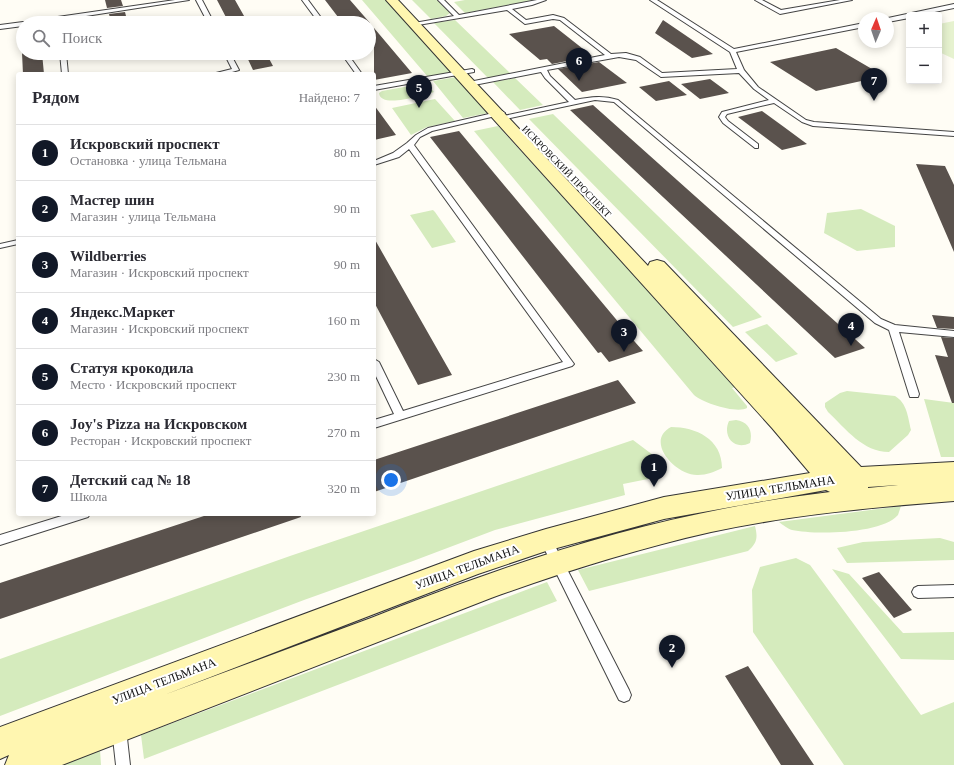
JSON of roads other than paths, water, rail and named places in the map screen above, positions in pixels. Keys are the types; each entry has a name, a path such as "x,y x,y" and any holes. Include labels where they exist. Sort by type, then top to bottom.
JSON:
{"street":[{"name":"ИСКРОВСКИЙ ПРОСПЕКТ","path":"392,0 420,24 471,78 775,416 848,485"},
{"name":"ИСКРОВСКИЙ ПРОСПЕКТ","path":"404,0 420,24"},
{"name":"УЛИЦА ТЕЛЬМАНА","path":"0,743 474,563 678,529 763,512 848,485 954,472"},
{"name":"УЛИЦА ТЕЛЬМАНА","path":"848,485 954,491"},
{"name":"УЛИЦА ТЕЛЬМАНА","path":"21,765 486,587 551,551"}],"lane":[{"path":"88,16 186,0"},
{"path":"199,0 207,16"},
{"path":"305,0 317,16"},
{"path":"441,0 458,17"},
{"path":"420,24 530,4 543,0"},
{"path":"653,0 733,51 741,71 756,88 804,120 813,124 954,134"},
{"path":"758,0 780,12 849,0"},
{"path":"926,12 954,6"},
{"path":"508,8 525,22 553,17 562,19 610,56"},
{"path":"894,19 906,17"},
{"path":"0,27 16,25"},
{"path":"733,51 858,26"},
{"path":"376,88 543,70 610,56 630,55 639,58 661,75 741,71"},
{"path":"63,60 65,72"},
{"path":"226,72 236,70 231,60"},
{"path":"349,60 358,72"},
{"path":"543,70 546,72 547,77 574,102"},
{"path":"376,162 396,155 410,145 418,136 430,129 574,102 602,98 616,101 878,322 893,328 954,334"},
{"path":"755,146 724,122 722,118 724,113 774,101"},
{"path":"376,423 569,364 410,145"},
{"path":"0,246 16,242"},
{"path":"893,328 914,394"},
{"path":"376,366 400,416"},
{"path":"0,540 78,516"},
{"path":"551,551 624,695"},
{"path":"918,592 954,591"},
{"path":"115,699 123,765"}],"place":[{"name":"Joy's Pizza на Искровском","path":"579,81"},
{"name":"Детский сад № 18","path":"874,101"},
{"name":"Статуя крокодила","path":"419,108"},
{"name":"Яндекс.Маркет","path":"851,346"},
{"name":"Wildberries","path":"624,352"},
{"name":"Искровский проспект","path":"654,487"},
{"name":"Мастер шин","path":"672,668"}]}
